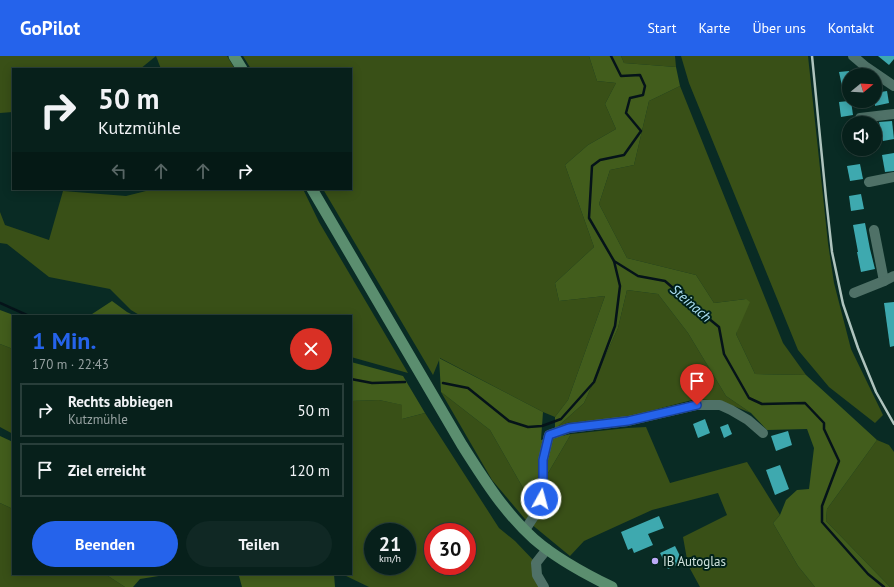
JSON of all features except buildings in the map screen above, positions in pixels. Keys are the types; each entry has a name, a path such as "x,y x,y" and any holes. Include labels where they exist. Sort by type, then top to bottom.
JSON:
{"main road":[{"path":"234,56 241,68"},
{"path":"313,190 462,445 482,478 503,506 534,539 547,549 572,566 612,587"}],"street":[{"path":"853,56 866,67 894,86"},
{"path":"877,116 894,114"},
{"path":"869,182 894,177"},
{"path":"874,230 884,281"},
{"path":"854,293 894,276"},
{"path":"525,530 538,510 543,487 543,460 549,435 569,428 628,421 697,405 720,405 748,420 763,433"},
{"path":"544,587 537,574 536,563 547,549"}],"green space":[{"path":"0,56 156,56 141,68 12,68 12,112 0,113"},
{"path":"156,56 227,56 234,68 161,68"},
{"path":"243,56 589,56 597,81 616,83 605,104 616,129 588,145 565,165 594,247 555,283 559,301 605,296 568,400 555,417 440,358 433,375 324,190 352,190 352,68 250,68"},
{"path":"589,56 621,56 624,63 676,67 680,86 649,101 634,165 610,170 599,204 627,258 696,275 714,303 746,299 750,302 736,334 755,374 806,375 877,440 827,509 826,521 890,587 815,587 798,566 773,523 780,515 786,500 797,490 809,489 814,448 807,429 767,430 751,413 726,396 688,333 658,294 627,290 618,328 584,403 555,429 555,417 568,400 605,296 559,301 555,283 594,247 565,165 588,145 616,129 605,104 616,83 597,81"},
{"path":"621,56 675,56 676,67 624,63"},
{"path":"681,56 808,56 828,243 834,283 851,349 883,415 875,423 829,387 798,350 689,83"},
{"path":"680,86 783,343 806,375 755,374 736,334 746,299 714,303 696,275 627,258 599,204 610,170 634,165 649,101"},
{"path":"150,190 303,190 319,222 408,373 352,357 352,315 139,315 131,310 110,289 49,277 7,244 0,243 0,212 5,225 49,240 63,191 126,196"},
{"path":"627,290 658,294 688,333 726,396 751,413 721,401 696,399 627,417 567,423 555,429 584,403 618,328"},
{"path":"112,301 133,315 91,315"},
{"path":"0,310 13,315 12,315 12,349 0,344"},
{"path":"0,344 12,349 12,433 0,427"},
{"path":"439,358 543,412 541,440 571,434 531,502 490,430 441,392"},
{"path":"352,362 403,376 425,413 402,419 402,405 379,400 352,401"},
{"path":"441,392 490,430 531,502 571,434 646,427 670,483 747,462 780,515 773,523 798,566 815,587 700,587 688,565 683,537 727,515 718,493 652,510 584,541 570,556 525,519 492,480"},
{"path":"379,400 403,405 402,419 425,413 499,528 515,541 536,563 544,587 369,587 344,575 352,575 352,401"},
{"path":"0,436 12,442 12,509 0,503"},
{"path":"877,440 889,445 894,452 894,587 890,587 826,521 827,509"},
{"path":"0,503 12,509 12,575 107,575 125,587 0,587"},
{"path":"107,575 165,575 140,579 133,587 125,587"},
{"path":"220,575 334,575 335,587 242,587 239,576"}],"waterway":[{"name":"Steinach","path":"611,56 621,76 640,75 645,86 643,95 630,98 626,113 641,131 624,155 600,160 592,166 589,218 614,261 638,276 665,281 719,327 724,354 749,398 762,404 805,403 824,423 824,429 839,461 822,506 822,522 868,574 884,587"},
{"path":"443,383 468,388 509,421 528,427 542,426 561,419 594,382 615,326 620,286 614,261"},
{"path":"0,303 27,315"},
{"path":"352,379 372,383 405,382"}],"railway":[{"path":"812,56 832,252 843,304 858,348 876,392 894,424"}],"place":[{"name":"IB Autoglas","path":"655,561"}],"route":[{"path":"541,499 543,487 543,460 549,435 569,428 628,421 697,405"}]}
